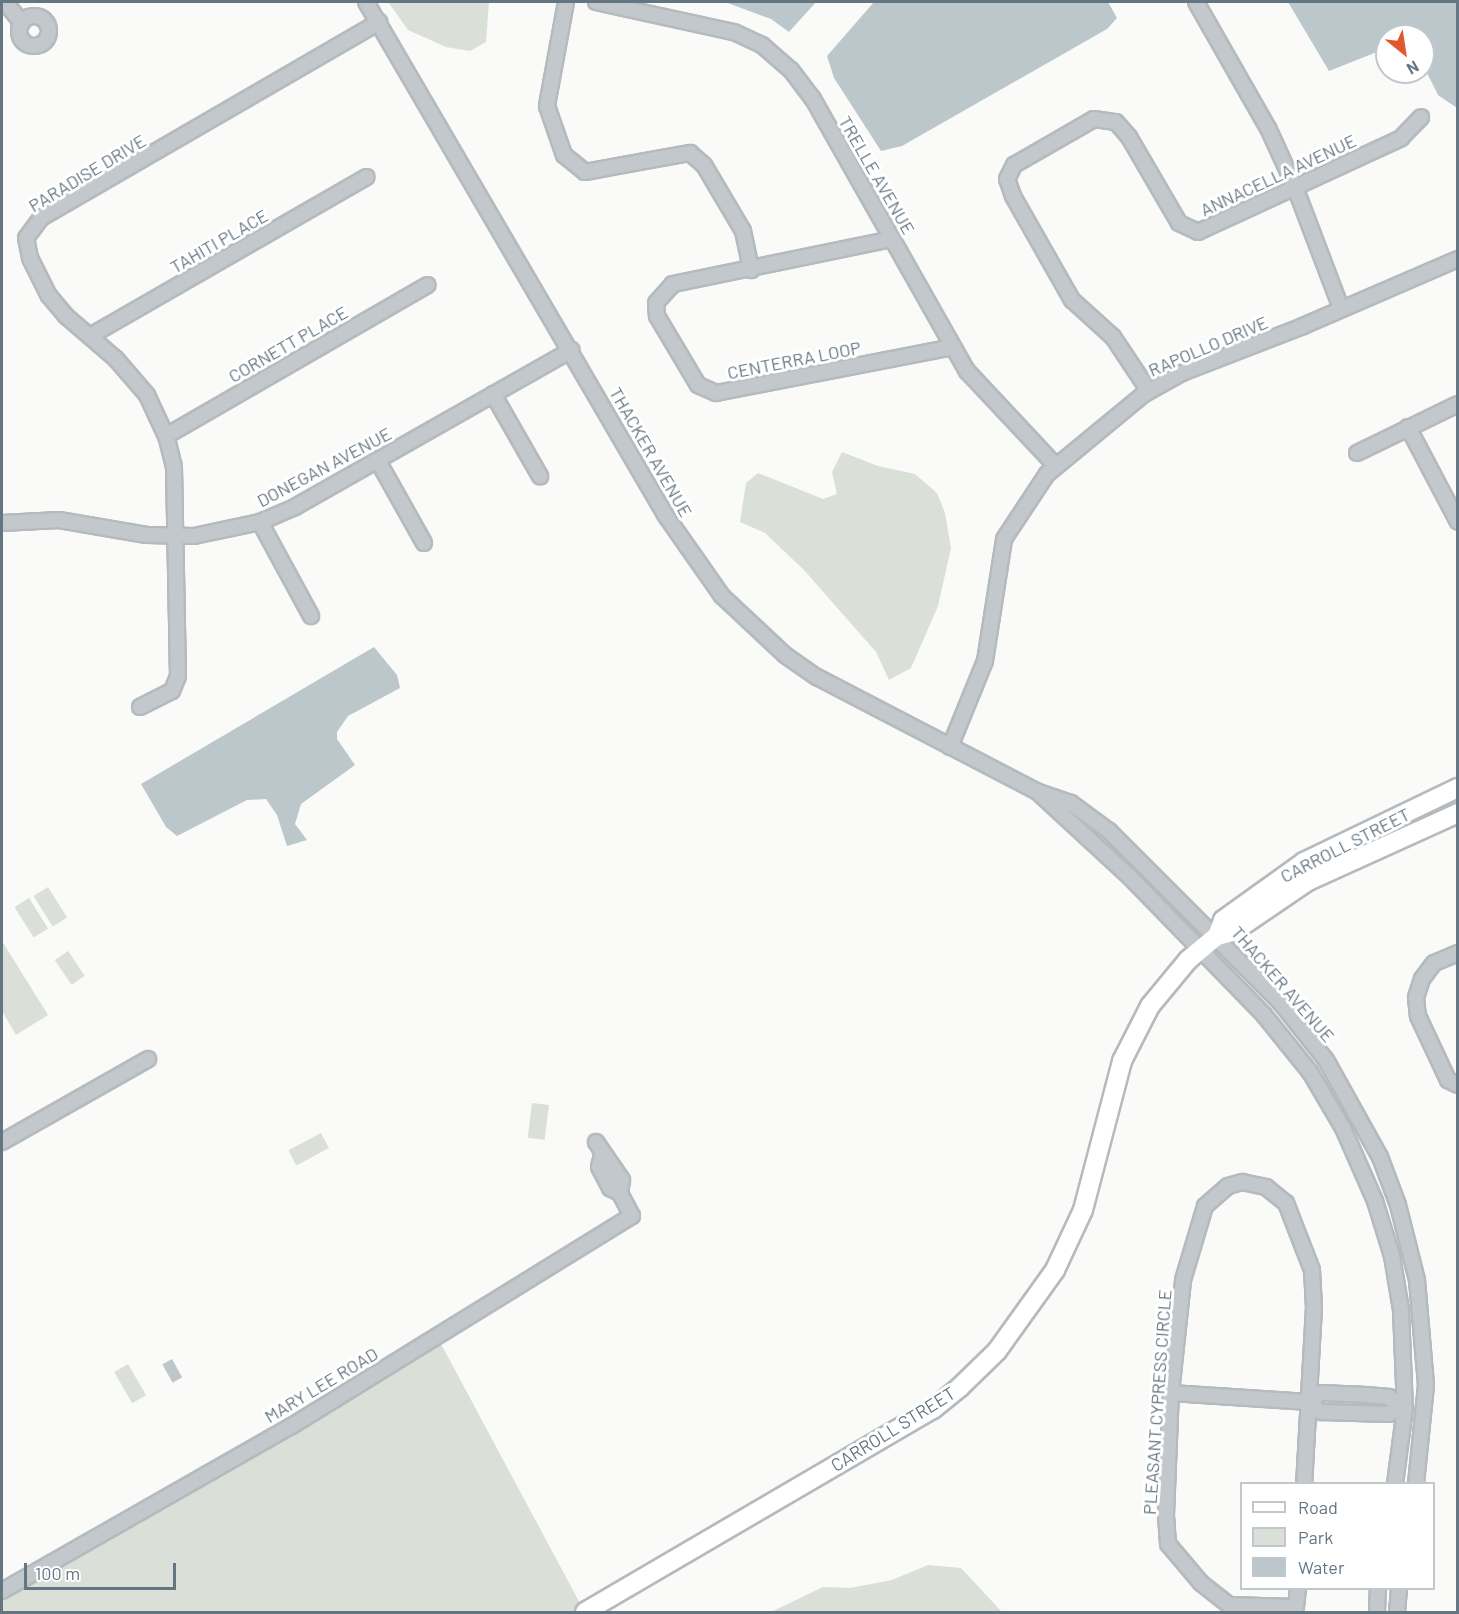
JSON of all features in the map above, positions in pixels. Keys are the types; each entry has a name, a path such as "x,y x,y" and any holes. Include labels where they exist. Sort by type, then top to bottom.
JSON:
{"main road":[{"name":"CARROLL STREET","path":"1217,936 1223,920 1304,862 1458,788"},
{"path":"1355,859 1365,847 1458,804"},
{"name":"CARROLL STREET","path":"585,1612 933,1408 997,1351 1055,1270 1083,1210 1111,1092 1134,1035 1150,1006 1201,949 1217,936 1233,932 1285,893 1458,813"}],"street":[{"path":"5,2 22,22"},
{"name":"THACKER AVENUE","path":"366,2 666,516 707,578 733,607 785,655 817,677 1036,791 1071,803 1109,831 1217,936 1303,1029 1343,1086 1380,1157 1398,1205 1417,1280 1426,1358 1426,1409 1416,1482"},
{"path":"566,2 547,106 564,155 585,172 690,153 704,165 743,231 751,270"},
{"name":"TRELLE AVENUE","path":"596,2 703,22 762,45 791,70 813,99 953,346 982,391 1056,466"},
{"path":"1196,2 1268,128 1295,187 1341,308"},
{"name":"PARADISE DRIVE","path":"140,707 172,691 178,676 173,535 176,495 166,436 147,395 49,296 30,258 26,238 33,226 379,22"},
{"name":"ANNACELLA AVENUE","path":"1149,391 1113,337 1072,300 1013,196 1007,179 1014,165 1094,119 1116,122 1129,137 1179,223 1198,231 1401,138 1421,117"},
{"name":"TAHITI PLACE","path":"90,336 366,177"},
{"name":"CENTERRA LOOP","path":"892,239 751,270 673,284 656,303 657,316 698,385 708,392 716,393 953,346"},
{"name":"RAPOLLO DRIVE","path":"950,747 981,676 992,628 1004,539 1056,466 1149,391 1182,373 1458,258"},
{"name":"CORNETT PLACE","path":"166,436 428,285"},
{"name":"DONEGAN AVENUE","path":"2,523 59,520 173,535 222,532 260,522 295,507 571,350"},
{"path":"493,394 540,476"},
{"path":"1357,453 1458,404"},
{"path":"1408,427 1458,522"},
{"path":"378,461 424,543"},
{"path":"260,522 311,616"},
{"name":"THACKER AVENUE","path":"1036,791 1129,876 1292,1047 1324,1094 1359,1160 1386,1234 1398,1288 1404,1334 1403,1408 1395,1482"},
{"path":"1458,953 1434,963 1422,979 1416,998 1418,1016 1448,1080 1458,1085"},
{"path":"2,1142 148,1059"},
{"name":"MARY LEE ROAD","path":"2,1591 290,1427 632,1216 620,1193 610,1188 599,1167 602,1155 596,1142"},
{"name":"PLEASANT CYPRESS CIRCLE","path":"1298,1590 1296,1610 1229,1605 1201,1583 1168,1544 1166,1515 1178,1309 1205,1206 1215,1194 1242,1182 1278,1193 1306,1249 1314,1297 1304,1482"},
{"path":"1172,1393 1309,1402 1321,1412 1389,1414 1403,1408 1426,1409"},
{"path":"1377,1612 1378,1590"},
{"path":"1397,1612 1399,1590"}],"green space":[{"path":"388,2 489,2 486,42 470,51 446,47 408,30"},
{"path":"842,452 878,466 915,474 937,493 945,513 951,548 938,606 911,668 889,680 876,652 804,570 765,533 740,522 746,483 758,473 823,499 837,494 832,472"},
{"path":"48,887 67,918 53,927 34,896"},
{"path":"29,898 48,929 34,938 15,907"},
{"path":"2,941 48,1015 16,1035 2,1011"},
{"path":"68,951 85,976 72,985 55,960"},
{"path":"532,1103 549,1105 545,1140 528,1138"},
{"path":"321,1133 329,1148 296,1165 288,1150"},
{"path":"440,1342 582,1607 572,1612 2,1612 2,1602"},
{"path":"128,1364 146,1395 132,1403 114,1372"},
{"path":"928,1565 961,1568 1002,1612 771,1612 823,1587 850,1588 892,1580"}],"water":[{"path":"725,2 816,2 789,32 771,19"},
{"path":"874,2 1108,2 1117,18 1107,29 902,146 881,151 834,78 827,56"},
{"path":"1288,2 1457,2 1457,108 1438,95 1432,84 1435,84 1435,24 1375,24 1375,53 1329,71"},
{"path":"374,647 397,675 400,688 348,716 337,732 337,739 355,765 301,804 295,824 307,840 287,846 277,815 266,799 247,800 177,836 166,827 141,784"},
{"path":"172,1359 182,1377 173,1383 162,1364"}]}
